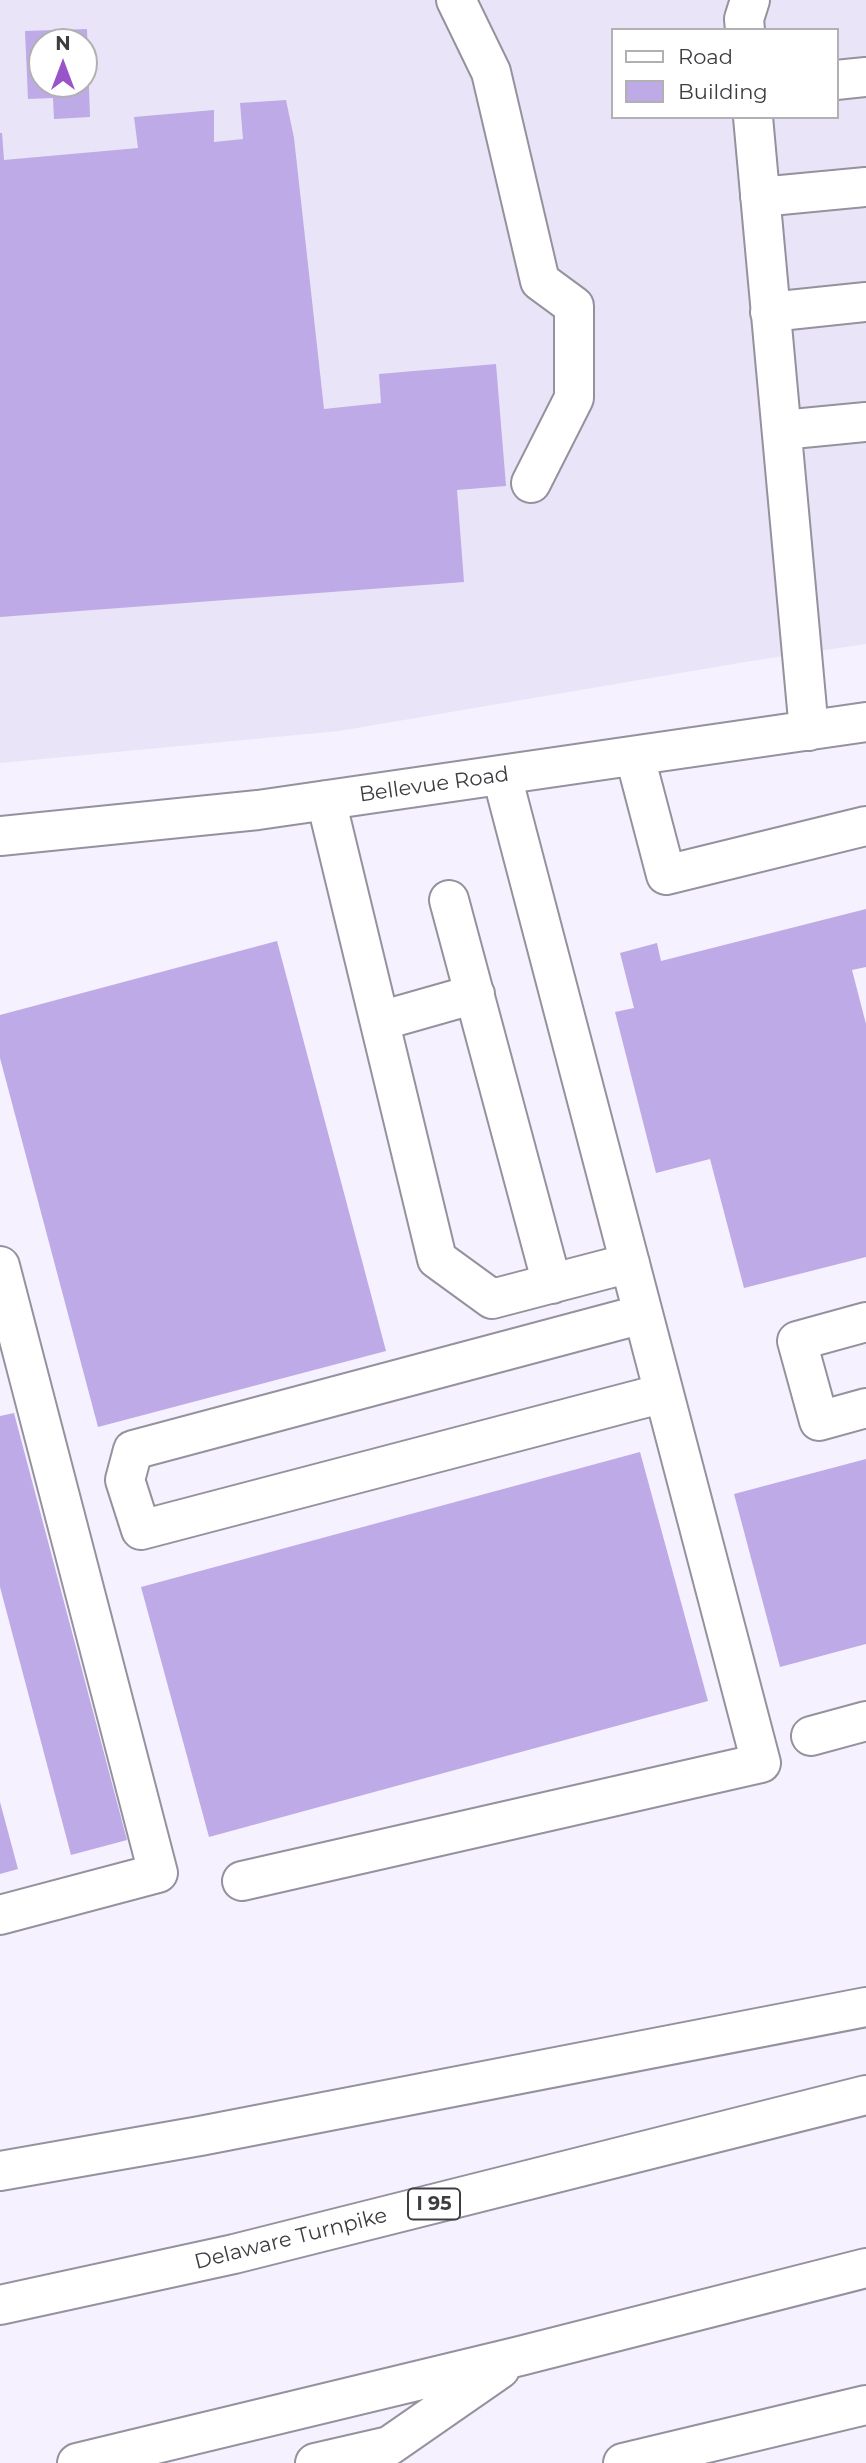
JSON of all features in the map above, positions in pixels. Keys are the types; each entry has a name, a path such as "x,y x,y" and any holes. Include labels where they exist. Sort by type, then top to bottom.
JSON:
{"main road":[{"path":"456,0 491,72 540,282 574,306 574,398 531,483"},
{"path":"745,28 744,19 750,0"},
{"path":"838,80 866,77"},
{"path":"753,119 809,731"},
{"path":"760,197 866,187"},
{"path":"770,312 866,302"},
{"path":"782,430 866,422"},
{"name":"Bellevue Road","path":"0,836 258,810 866,722"},
{"path":"635,757 666,875 866,826"},
{"path":"242,1881 761,1763 502,776"},
{"path":"326,800 438,1259 492,1299 630,1263"},
{"path":"449,900 552,1284"},
{"path":"380,1021 475,994"},
{"path":"0,1266 14,1378 158,1873 0,1915"},
{"path":"643,1314 132,1450 125,1480 141,1531 664,1393"},
{"path":"866,1322 797,1341 819,1421 866,1408"},
{"path":"811,1736 866,1721"},
{"path":"0,2171 200,2136 866,2007"},
{"name":"Delaware Turnpike","path":"0,2305 234,2254 866,2095"},
{"path":"0,2153 200,2136"},
{"path":"77,2463 520,2356 866,2268"},
{"path":"315,2463 389,2446 520,2356"},
{"path":"623,2463 866,2405"}],"shaded area":[{"path":"0,0 866,0 866,644 339,731 0,763"}],"building":[{"path":"25,31 28,31 28,98 53,98 28,99"},
{"path":"53,98 89,98 90,117 54,119"},
{"path":"286,100 294,138 324,409 381,403 379,374 496,364 506,486 457,490 464,582 0,617 0,133 4,160 138,148 134,117 214,110 214,142 243,139 240,103"},
{"path":"866,909 866,967 852,970 866,1024 866,1257 744,1288 710,1159 656,1173 615,1012 634,1008 620,953 657,943 661,961"},
{"path":"277,941 386,1351 98,1427 0,1058 0,1015"},
{"path":"14,1413 127,1840 71,1855 0,1587 0,1416"},
{"path":"640,1452 708,1701 209,1837 141,1587"},
{"path":"866,1459 866,1644 780,1667 734,1494"},
{"path":"0,1802 18,1869 0,1874"}]}
